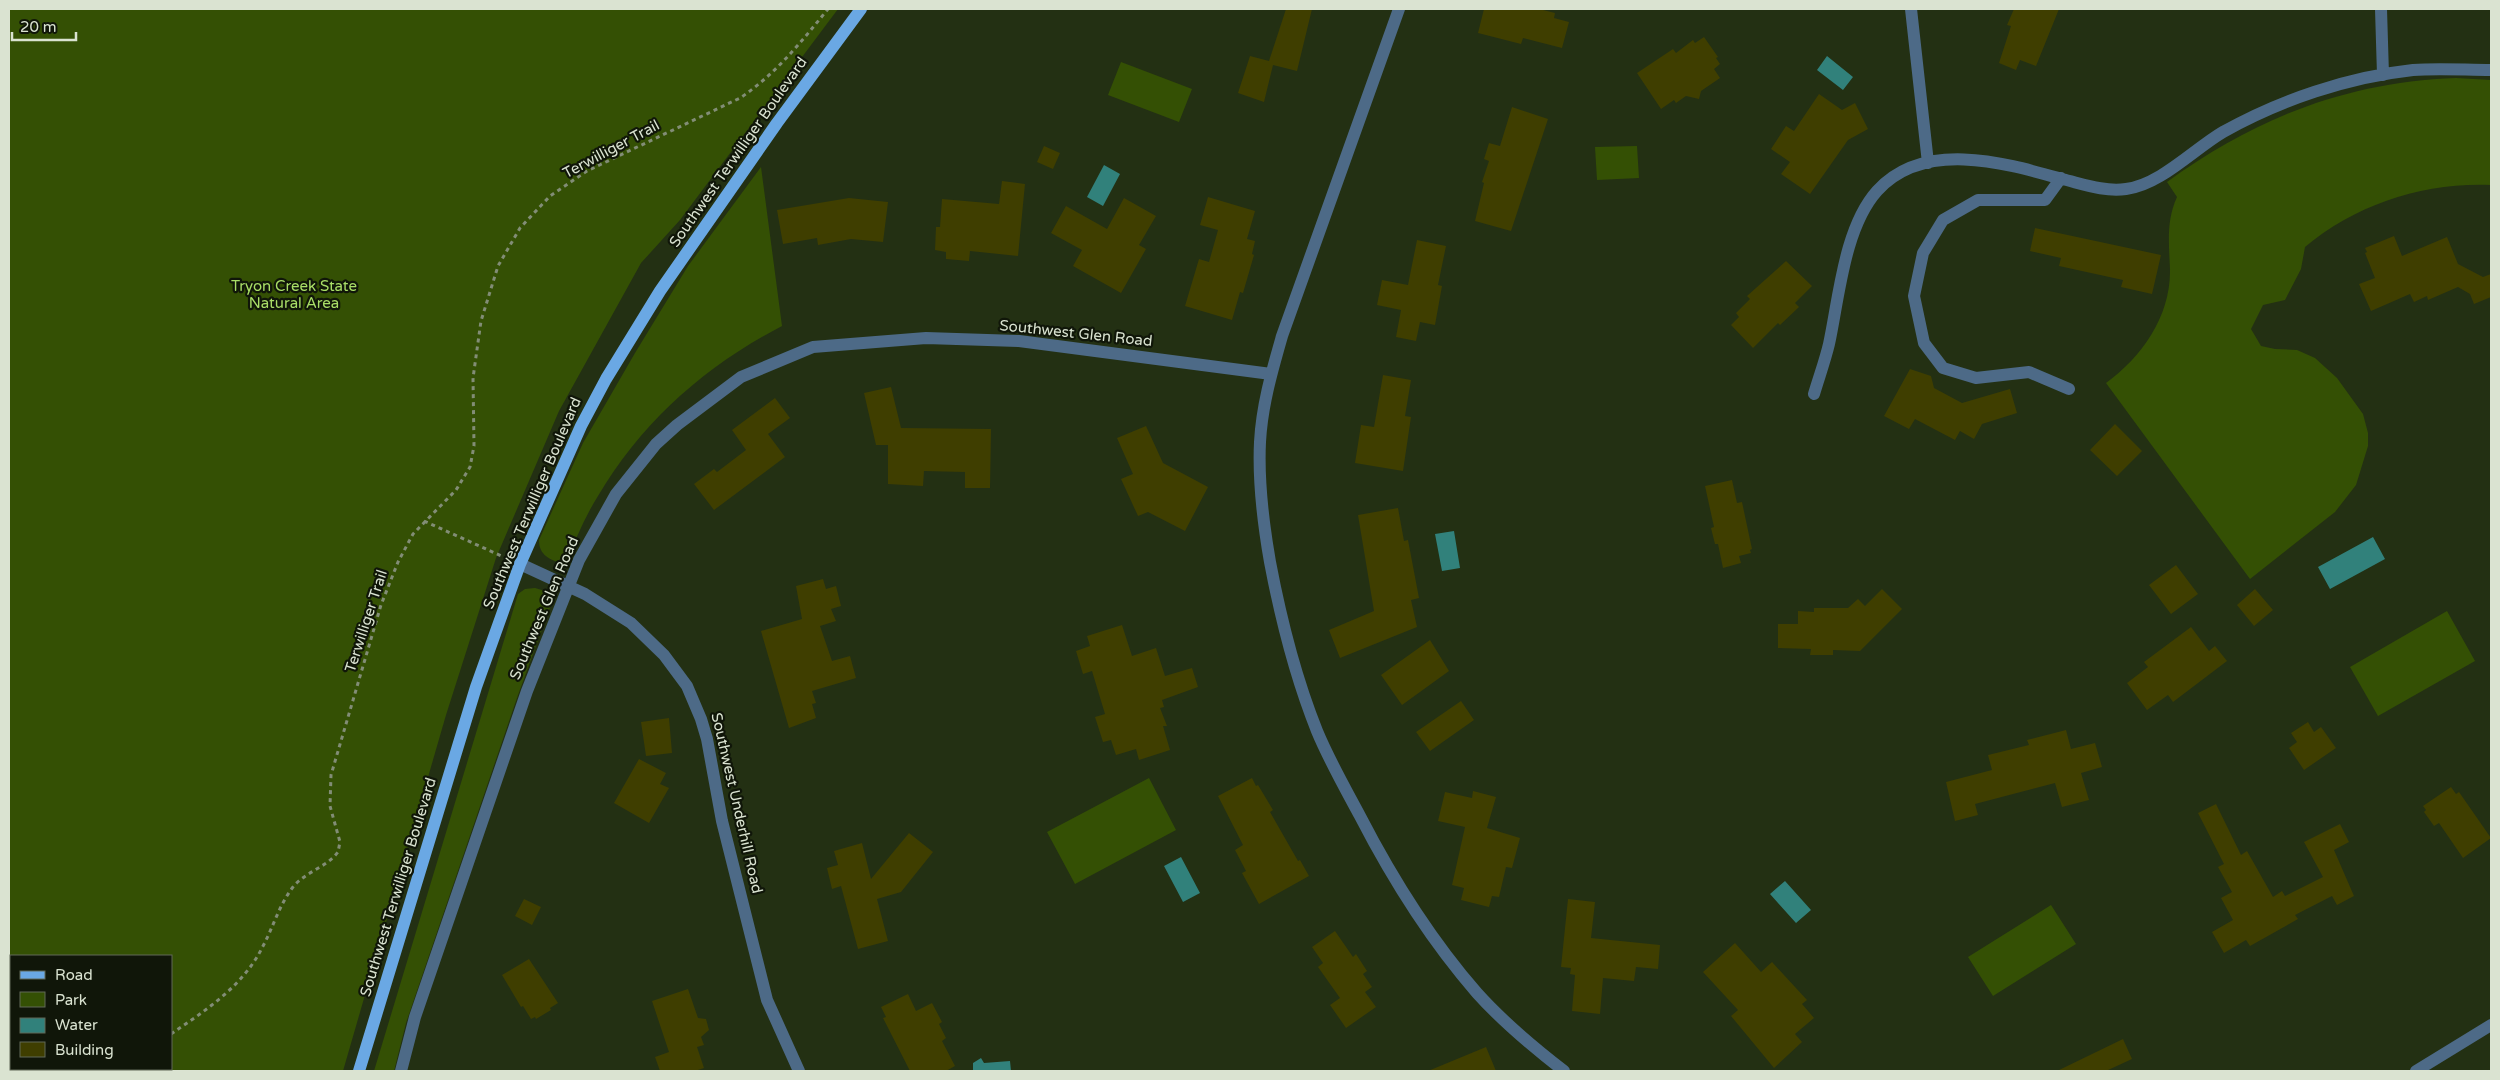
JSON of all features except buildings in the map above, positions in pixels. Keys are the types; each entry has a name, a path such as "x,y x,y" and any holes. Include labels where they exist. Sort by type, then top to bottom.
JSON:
{"main road":[{"name":"Southwest Terwilliger Boulevard","path":"359,1071 476,687 520,564 581,426 606,378 671,275 777,123 861,9"}],"street":[{"path":"1399,9 1282,336 1271,374 1263,412 1260,442 1262,508 1275,587 1294,667 1318,733 1382,859 1416,915 1478,994 1522,1038 1564,1071"},
{"path":"1911,9 1928,163"},
{"path":"2381,9 2383,75"},
{"path":"1814,394 1828,345 1846,253 1860,220 1876,192 1895,177 1928,163 1977,160 2004,163 2105,190 2128,189 2153,180 2223,132 2286,102 2354,81 2414,70 2491,70"},
{"path":"2062,178 2045,200 1978,200 1943,220 1923,253 1914,296 1924,343 1944,368 1976,378 2029,372 2069,389"},
{"name":"Southwest Glen Road","path":"401,1071 415,1017 527,691 579,560 616,494 656,444 677,425 741,378 813,347 926,338 1019,341 1271,374"},
{"name":"Southwest Underhill Road","path":"520,564 568,586 609,608 650,639 676,670 695,703 707,739 722,821 765,992 799,1071"},
{"path":"2416,1071 2491,1025"}],"path":[{"name":"Terwilliger Trail","path":"172,1033 204,1011 236,984 261,950 285,898 295,884 338,852 340,842 330,806 331,775 380,605 398,562 413,534 456,490 470,467 474,446 473,378 481,321 498,266 520,228 550,196 587,171 740,98 757,87 788,58 828,9"},
{"path":"424,521 520,564"}],"green space":[{"name":"Tryon Creek State Natural Area","path":"9,9 838,9 680,220 641,263 559,411 496,558 446,715 343,1071 9,1071"},
{"path":"1121,62 1192,89 1179,122 1108,95"},
{"path":"2456,78 2491,80 2491,185 2441,187 2417,192 2392,199 2346,219 2305,247 2301,269 2285,300 2263,305 2251,329 2261,346 2297,350 2315,358 2337,378 2363,414 2368,433 2368,446 2356,485 2335,512 2250,579 2106,383 2119,373 2142,348 2160,319 2165,303 2169,286 2171,215 2177,197 2167,182 2200,159 2234,139 2268,122 2304,108 2340,96 2377,87 2416,81"},
{"path":"1637,146 1639,178 1597,180 1595,147"},
{"path":"761,167 782,326 727,359 701,378 655,420 616,469 598,496 584,521 564,565 550,559 541,550 539,540 583,443 688,266"},
{"path":"535,588 555,594 518,695 406,1023 394,1071 374,1071 518,594 525,589"},
{"path":"2447,611 2475,661 2378,716 2350,667"},
{"path":"1149,778 1176,830 1075,884 1047,832"},
{"path":"2051,905 2076,944 1993,996 1968,957"}],"water":[{"path":"1827,56 1853,77 1843,90 1817,70"},
{"path":"1104,165 1120,174 1103,206 1087,197"},
{"path":"1454,531 1460,568 1442,571 1435,534"},
{"path":"2373,537 2385,559 2330,589 2318,567"},
{"path":"1181,857 1200,893 1183,902 1164,866"},
{"path":"1785,881 1811,910 1796,923 1770,894"},
{"path":"981,1058 984,1063 1010,1061 1011,1071 973,1071 973,1063"}]}
